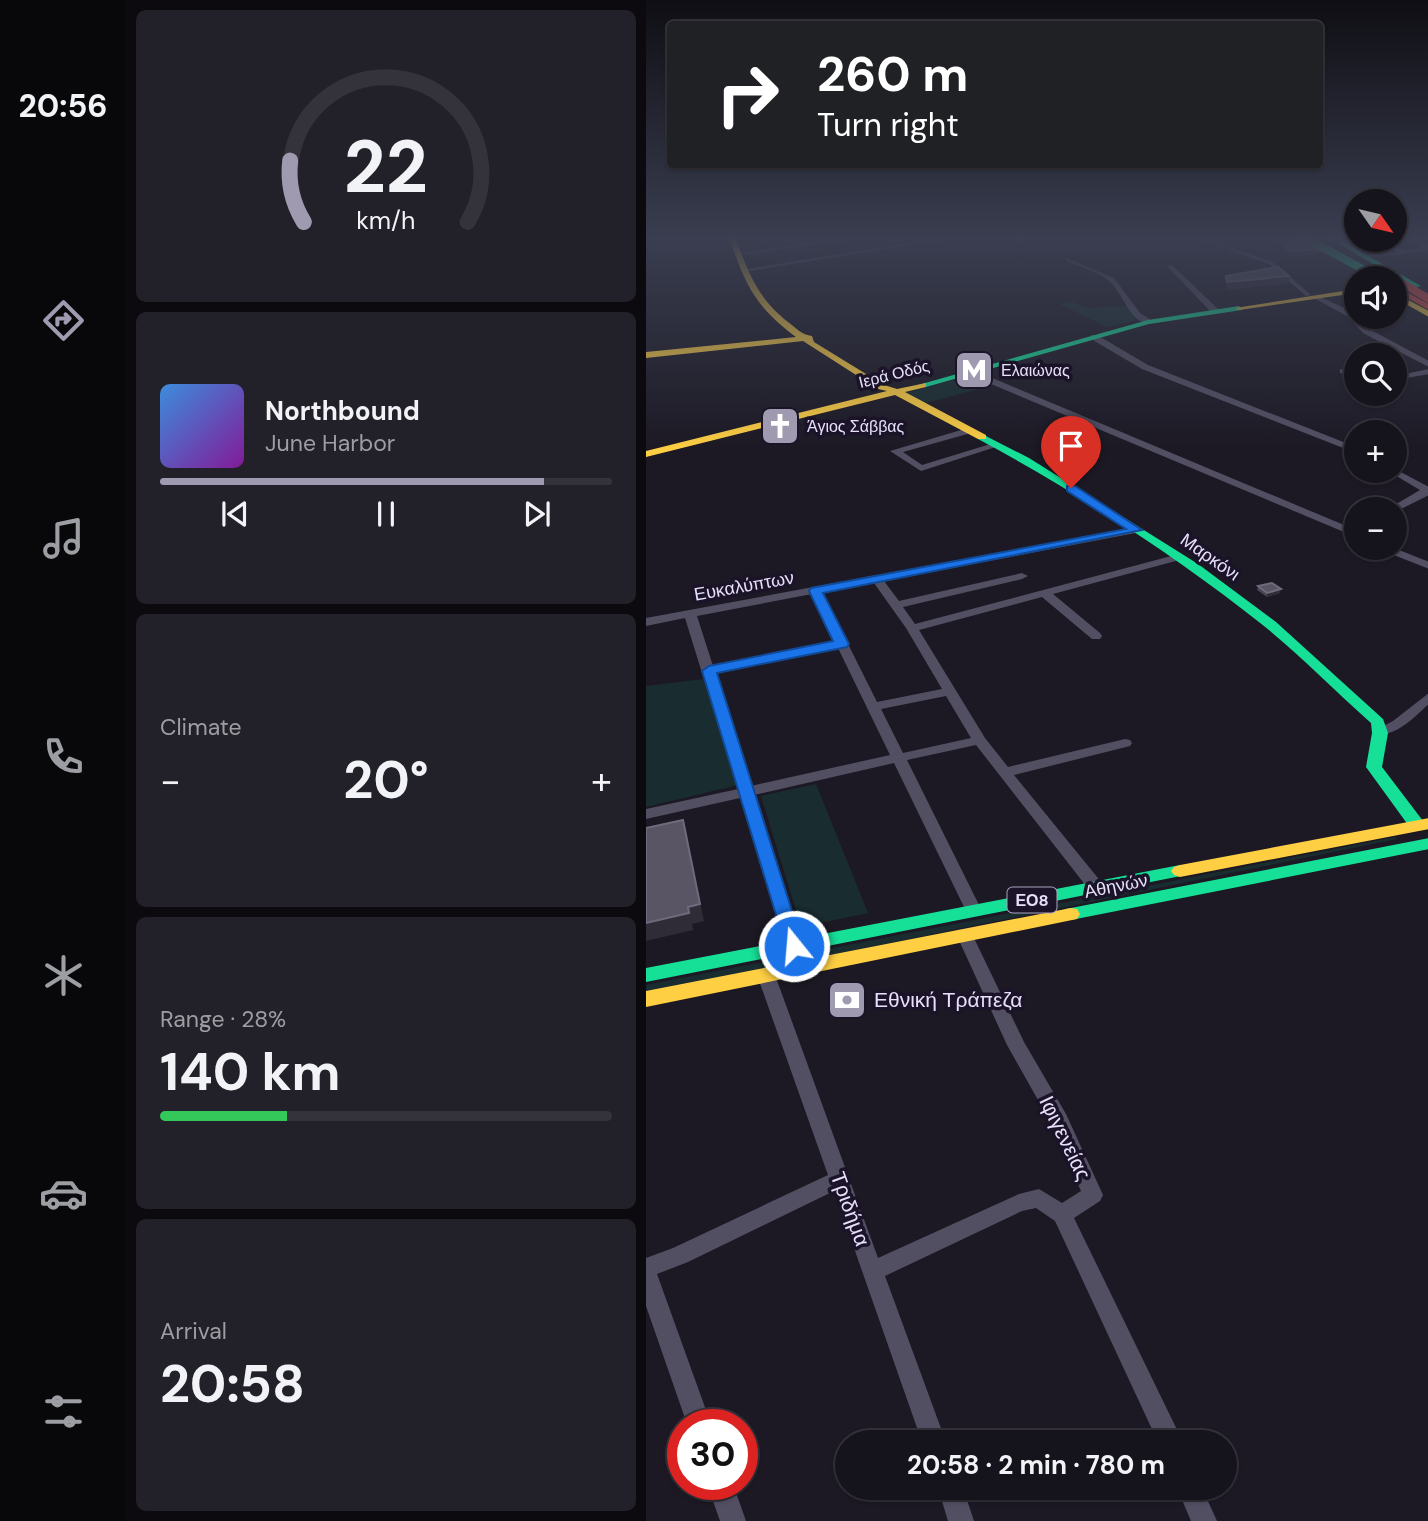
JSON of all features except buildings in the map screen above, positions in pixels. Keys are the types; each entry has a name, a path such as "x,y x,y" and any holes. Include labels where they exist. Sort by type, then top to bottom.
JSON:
{"main road":[{"name":"Μαρκόνι","path":"775,308 808,336 880,387 894,390 997,446 1179,557 1271,625 1376,719 1381,731"},
{"name":"Ιερά Οδός","path":"894,390 1146,321 1221,308"},
{"name":"Ιερά Οδός","path":"646,451 970,372 1146,321"},
{"path":"646,354 808,336"},
{"path":"1381,731 1372,756 1374,767 1425,828"},
{"name":"Αθηνών","path":"646,975 1096,887 1425,828"},
{"name":"Αθηνών","path":"646,999 1428,843"}],"street":[{"path":"1135,308 1146,321"},
{"path":"1337,308 1350,314 1366,331 1428,365"},
{"path":"1094,337 1145,367 1344,445"},
{"path":"1407,375 1428,371"},
{"path":"970,372 1344,525"},
{"path":"968,431 895,451 921,468 997,446"},
{"path":"1407,479 1425,489 1425,493 1407,502"},
{"name":"Ευκαλύπτων","path":"646,622 1137,530"},
{"path":"912,628 1179,557"},
{"path":"1407,557 1428,566"},
{"path":"895,605 1022,576"},
{"path":"878,580 912,628 979,740 1096,887"},
{"path":"816,591 973,911"},
{"path":"1046,594 1096,636"},
{"path":"690,614 794,946"},
{"path":"709,671 842,644"},
{"path":"872,707 949,691"},
{"path":"1381,731 1393,727 1428,697"},
{"path":"646,814 979,740"},
{"path":"1003,773 1126,743"},
{"name":"Ιφιγενείας","path":"965,936 1016,1045 1060,1120 1093,1195 1062,1214"},
{"name":"Τριδήμα","path":"766,975 930,1430"},
{"path":"646,1268 680,1255 840,1179"},
{"path":"873,1271 1019,1203 1039,1198 1062,1214 1165,1430"},
{"path":"646,1275 694,1409"},
{"path":"726,1500 733,1521"},
{"path":"955,1500 962,1521"},
{"path":"1195,1500 1204,1521"}],"green space":[{"path":"1067,308 1129,308 1138,320 1108,327"},
{"path":"971,375 993,385 926,403 906,393"},
{"path":"704,679 738,785 646,807 646,686"},
{"path":"816,784 868,913 801,927 761,796"},
{"path":"1395,837 1397,839 646,993 646,985"}],"traffic: fast":[{"path":"923,385 1148,322 1239,308"},
{"path":"982,437 1025,460 1194,567 1271,625 1378,722 1380,733 1374,767 1417,825"},
{"path":"1071,914 1429,843"},
{"path":"646,975 1180,871"}],"traffic: slow":[{"path":"768,308 794,331 881,387 891,389 982,437"},
{"path":"1417,308 1429,315"},
{"path":"646,355 809,338"},
{"path":"646,454 923,385"},
{"path":"1180,871 1429,823"},
{"path":"646,999 1071,914"}],"place":[{"name":"Ελαιώνας","path":"974,370"},
{"name":"Άγιος Σάββας","path":"780,426"},
{"name":"Εθνική Τράπεζα","path":"847,1000"}],"route":[{"path":"794,946 709,671 842,644 816,591 1137,530 1071,488"}]}
